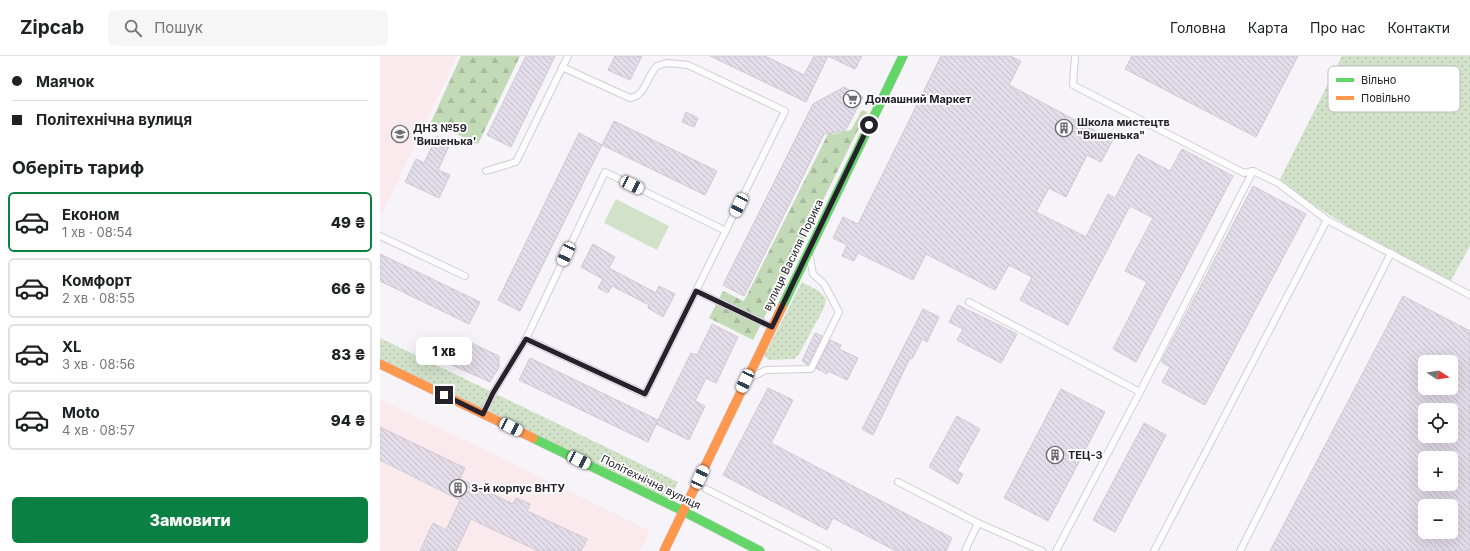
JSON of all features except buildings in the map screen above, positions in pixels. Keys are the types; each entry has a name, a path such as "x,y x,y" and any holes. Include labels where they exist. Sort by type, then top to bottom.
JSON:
{"street":[{"name":"вулиця Василя Порика","path":"664,551 903,56"},
{"name":"Політехнічна вулиця","path":"380,364 683,510 760,551"}],"lane":[{"path":"486,171 516,162 568,56"},
{"path":"1075,56 1073,85 1244,173 1253,171 1278,183 1327,220 1470,295"},
{"path":"526,339 645,394 785,111 688,65 667,63 657,66 641,93 634,98 630,98 562,67"},
{"path":"1056,551 1140,392 1253,171"},
{"path":"483,414 493,393 526,339 605,172 726,231"},
{"path":"1154,551 1327,220"},
{"path":"380,236 465,276"},
{"path":"745,381 766,370 811,369 839,312 824,284 814,274 809,250"},
{"path":"1240,551 1391,253"},
{"path":"696,291 772,327"},
{"path":"969,302 1140,392"},
{"path":"898,482 978,523 1042,551"},
{"path":"706,489 828,551"},
{"path":"964,551 978,523"}],"shaded area":[{"name":"ДНЗ №59 'Вишенька'","path":"380,56 457,56 382,214 380,213"},
{"path":"380,399 650,531 640,551 380,551"}],"green space":[{"path":"461,56 520,56 478,144 431,122"},
{"path":"1342,56 1470,56 1470,246 1449,284 1391,253 1278,183 1328,84 1328,112 1460,112 1460,66 1337,66"},
{"path":"862,110 867,112 753,340 709,318 723,291 744,301 829,132 834,134 851,130"},
{"path":"616,199 669,226 657,250 604,223"},
{"path":"802,282 819,291 826,299 824,308 799,354 794,359 769,360 764,356"},
{"path":"380,338 678,482 668,503 380,364"}],"traffic: fast":[{"path":"782,307 903,56"},
{"path":"533,438 683,511 760,551"}],"traffic: slow":[{"path":"664,551 782,307"},
{"path":"380,364 533,438"}],"place":[{"name":"Домашний Маркет","path":"852,99"},
{"name":"Школа мистецтв \"Вишенька\"","path":"1064,128"},
{"name":"ДНЗ №59 'Вишенька'","path":"400,134"},
{"name":"ТЕЦ-3","path":"1055,455"},
{"name":"3-й корпус ВНТУ","path":"458,488"}],"route":[{"path":"444,395 483,414 493,393 526,339 645,394 696,291 772,327 869,125"}]}
